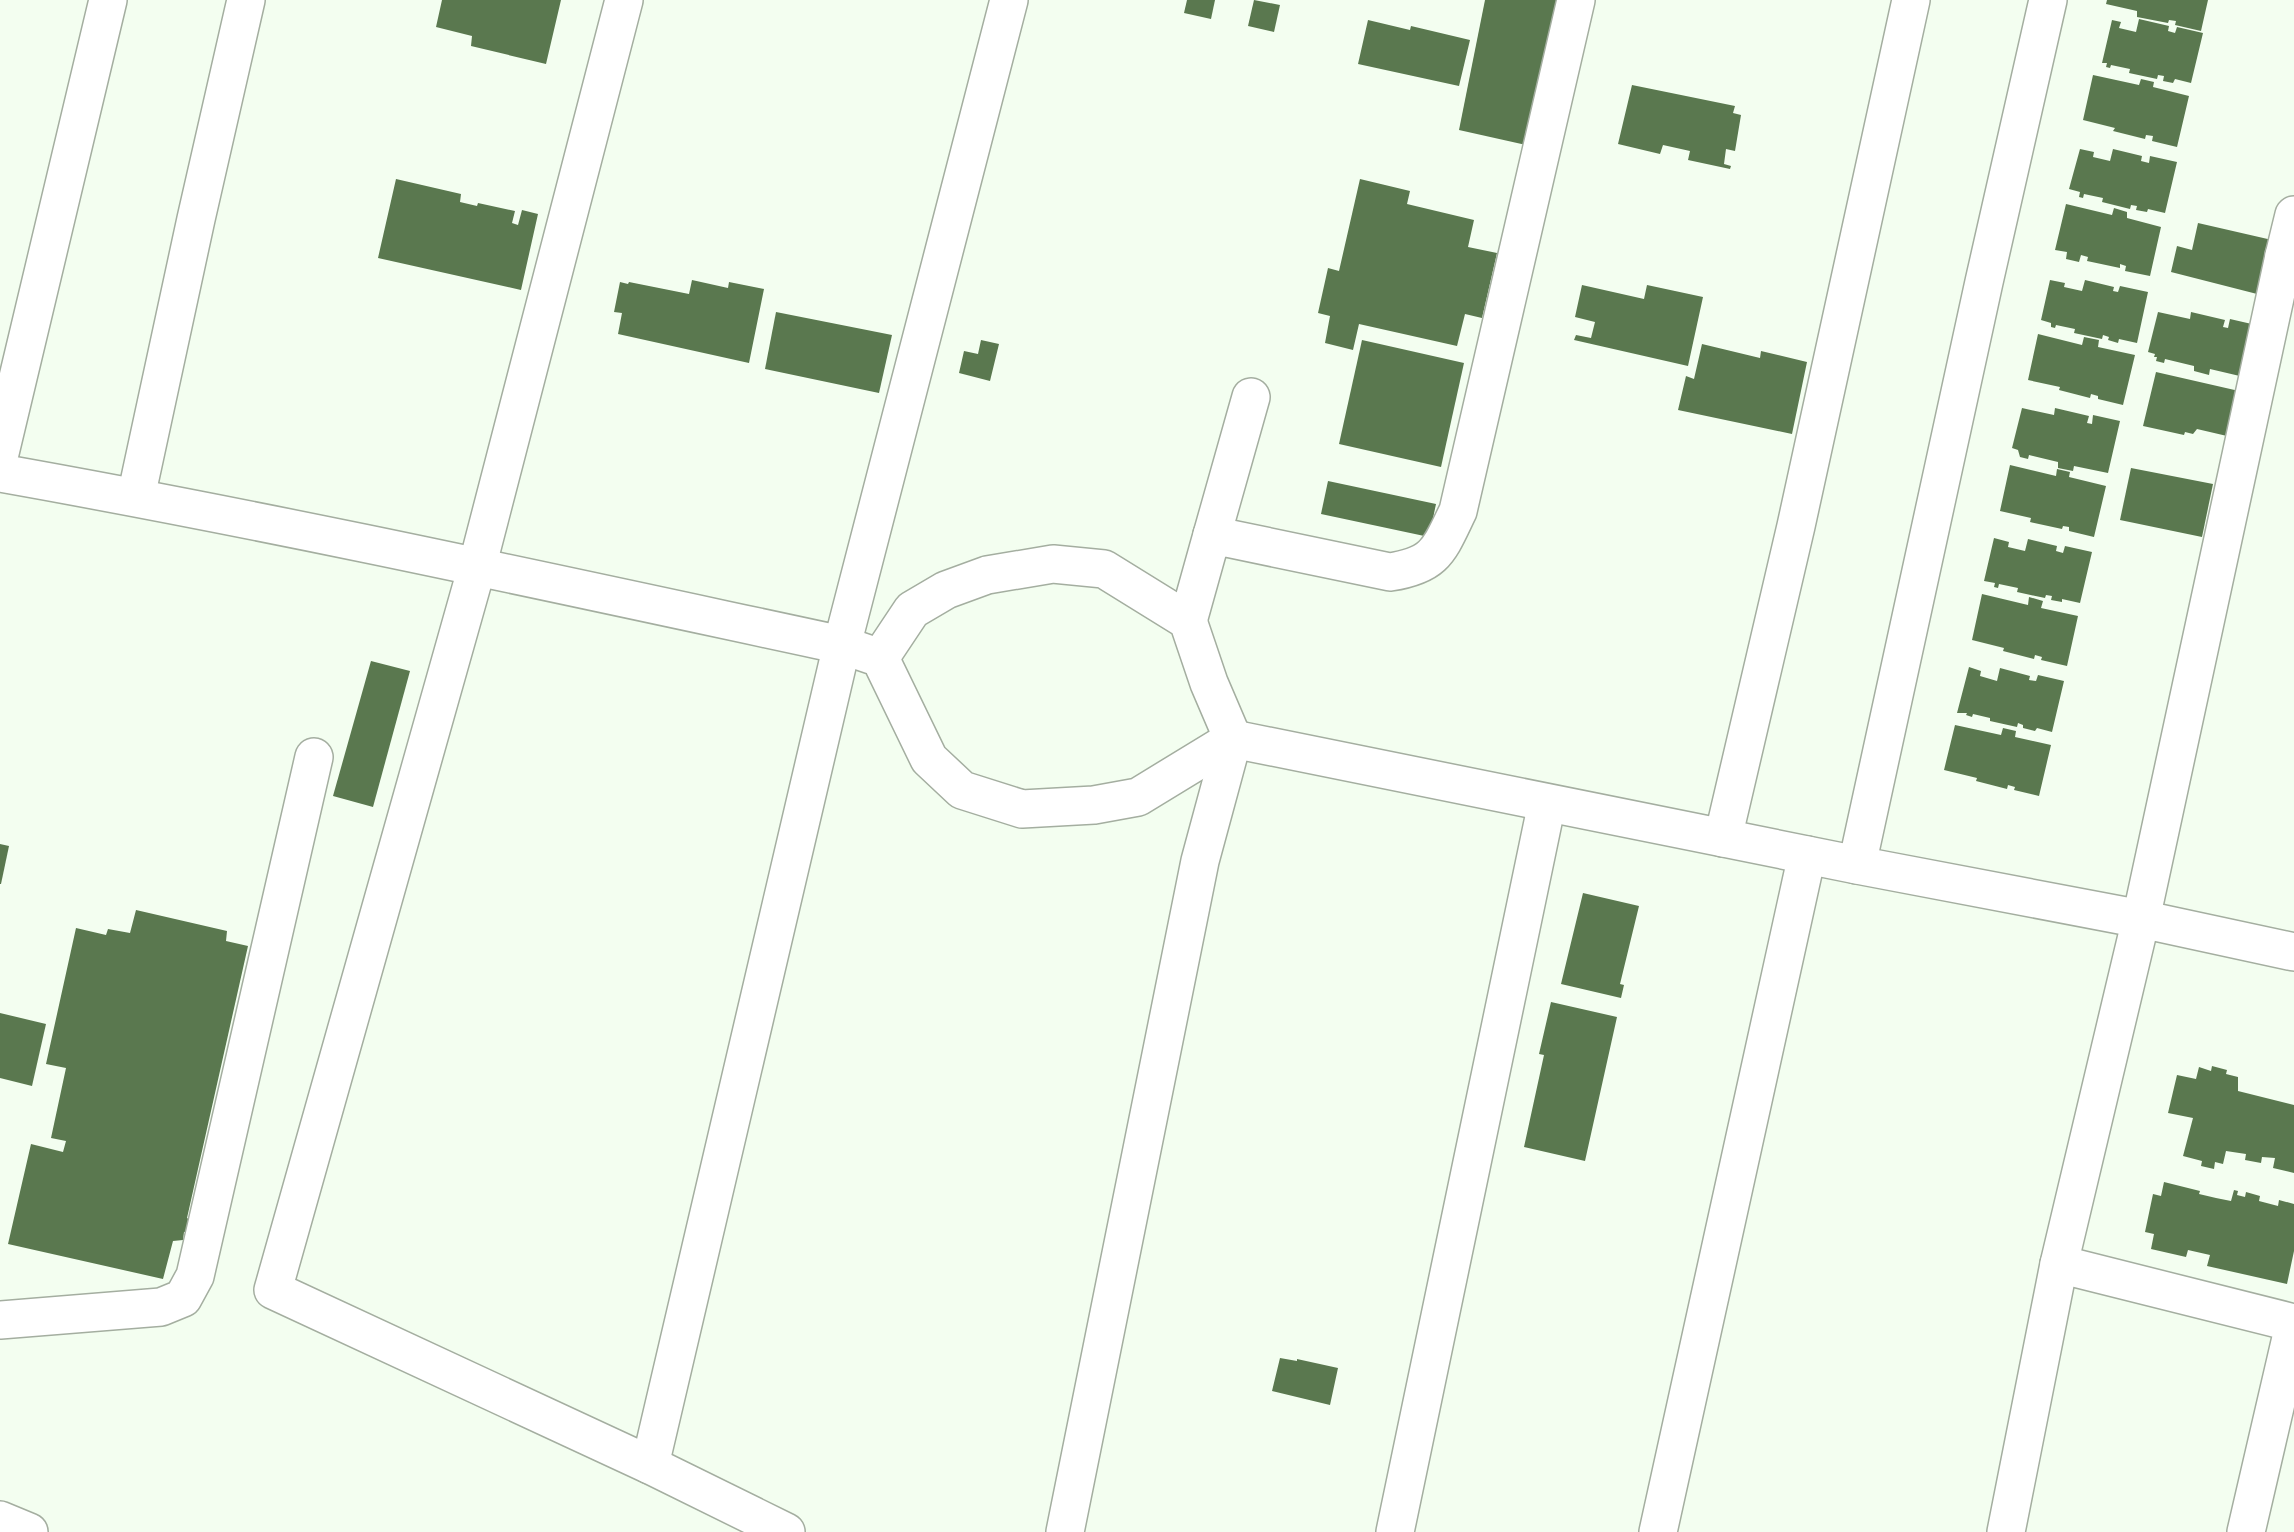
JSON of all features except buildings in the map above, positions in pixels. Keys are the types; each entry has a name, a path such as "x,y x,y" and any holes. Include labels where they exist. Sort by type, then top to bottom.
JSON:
{"street":[{"path":"0,453 108,0"},
{"path":"136,497 195,219 246,0"},
{"path":"624,0 477,566 273,1290 650,1465 786,1532"},
{"path":"650,1465 842,645 1009,0"},
{"path":"1212,535 1390,572 1414,568 1439,551 1458,511 1576,0"},
{"path":"1723,838 1796,526 1911,0"},
{"path":"1857,865 2048,0"},
{"path":"2006,1532 2059,1264 2141,919 2289,257 2294,215"},
{"path":"1065,1532 1200,861 1233,739 1209,683 1188,621 1251,397"},
{"path":"0,473 136,497 477,566 842,645 880,658 929,759 962,790 1022,809 1094,805 1138,797 1233,739 1857,865 2141,919 2294,952"},
{"path":"880,658 912,610 946,590 987,575 1054,564 1104,569 1188,621"},
{"path":"0,1320 161,1307 183,1298 195,1276 314,757"},
{"path":"1395,1532 1547,803"},
{"path":"1658,1532 1807,855"},
{"path":"2059,1264 2294,1324 2246,1532"},
{"path":"0,1520 29,1532"}]}
